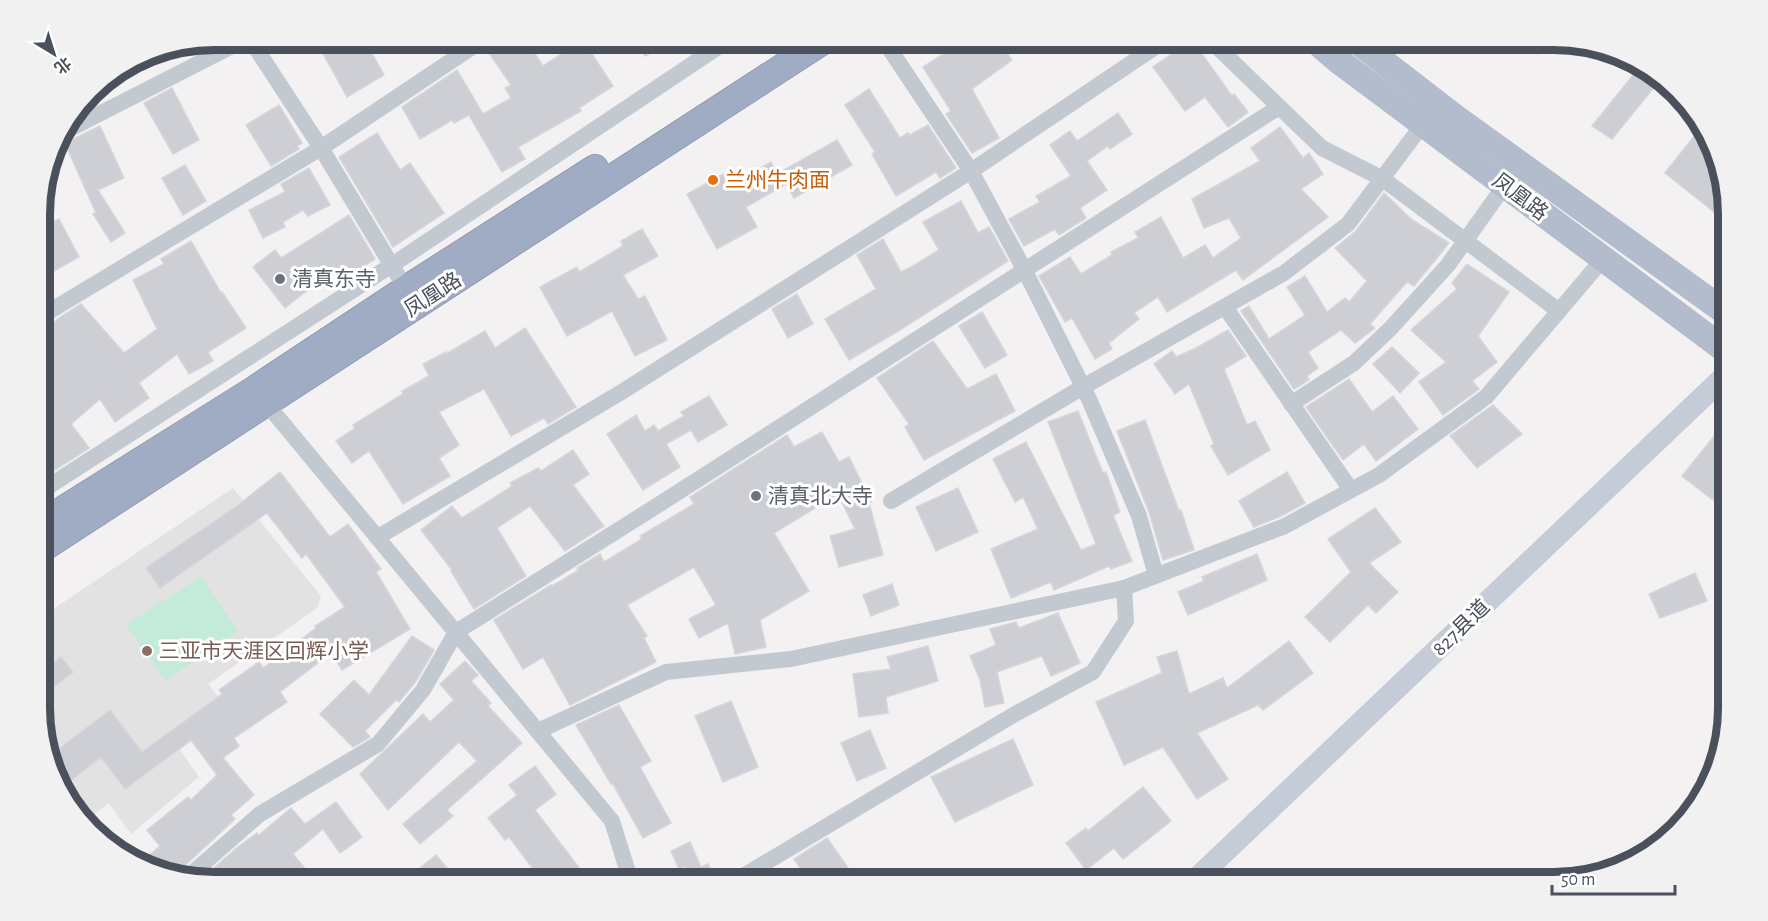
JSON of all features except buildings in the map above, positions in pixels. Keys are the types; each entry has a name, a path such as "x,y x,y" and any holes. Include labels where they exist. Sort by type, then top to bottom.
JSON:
{"highway":[{"name":"凤凰路","path":"50,543 261,396 406,289 778,50"},
{"name":"凤凰路","path":"50,518 261,396 809,50"}],"main road":[{"name":"凤凰路","path":"1327,50 1422,124 1718,345"},
{"name":"凤凰路","path":"1368,50 1455,117 1718,307"},
{"path":"1388,50 1455,117"},
{"name":"827县道","path":"1204,871 1718,383"}],"street":[{"path":"75,126 226,50"},
{"path":"255,50 321,148 406,289"},
{"path":"50,310 321,148 468,50"},
{"path":"50,486 392,265 714,50"},
{"path":"890,50 971,171 1025,271 1083,387 1139,516 1156,575"},
{"path":"378,537 620,393 971,171 1151,50"},
{"path":"1220,50 1322,148 1383,179 1559,311"},
{"path":"196,870 260,814 378,744 423,690 456,632 1279,107"},
{"path":"891,501 1083,387 1284,273 1348,224 1422,124"},
{"path":"1291,404 1354,363 1390,329 1441,273 1505,185"},
{"path":"538,730 666,672 791,659 1124,588 1285,526 1379,475 1486,397 1603,260"},
{"path":"1225,307 1351,490"},
{"path":"261,396 612,821 628,872"},
{"path":"750,872 1015,714 1093,672 1126,621 1124,588"}],"shaded area":[{"name":"三亚市天涯区回辉小学","path":"233,488 321,596 317,608 208,684 230,711 180,750 199,777 131,834 109,803 91,816 83,807 62,770 51,729 50,611"}],"green space":[{"path":"201,576 238,631 166,681 126,625"}],"place":[{"name":"兰州牛肉面","path":"713,180"},
{"name":"清真东寺","path":"280,279"},
{"name":"清真北大寺","path":"756,496"},
{"name":"三亚市天涯区回辉小学","path":"147,651"}]}
